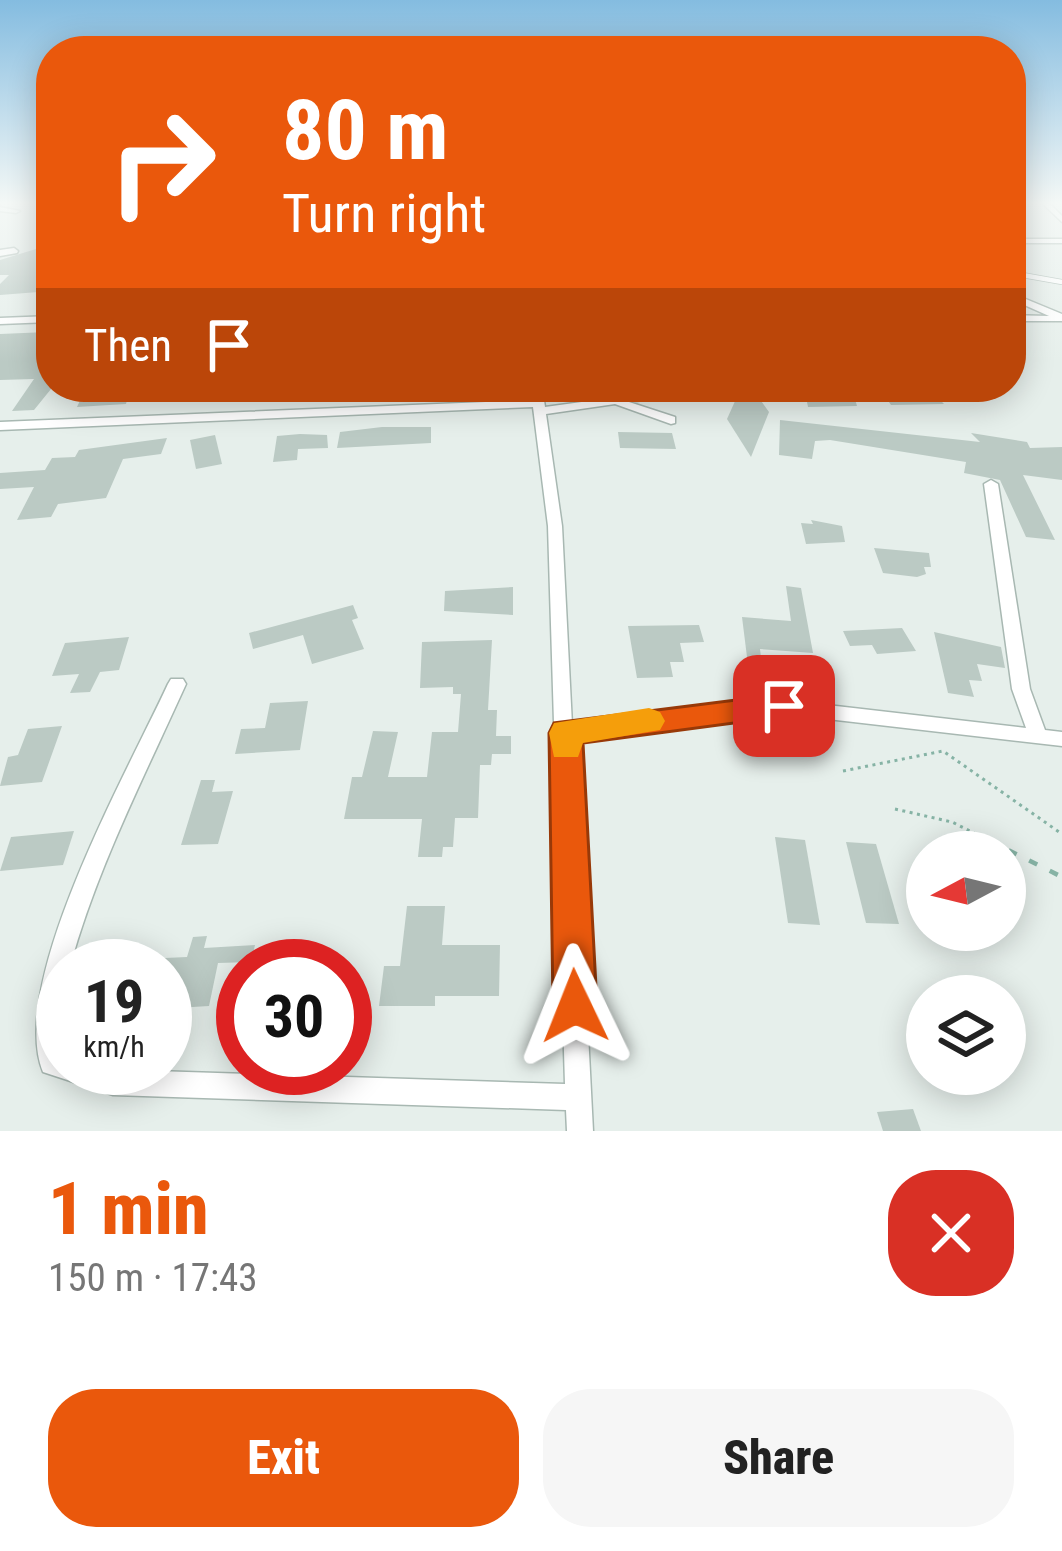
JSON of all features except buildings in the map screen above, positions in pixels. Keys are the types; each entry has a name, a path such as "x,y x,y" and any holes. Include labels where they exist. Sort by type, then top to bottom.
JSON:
{"street":[{"path":"1026,303 1062,319"},
{"path":"1026,318 1062,319"},
{"path":"0,321 36,320"},
{"path":"0,427 498,402"},
{"path":"538,402 555,526 580,1131"},
{"path":"621,402 671,420"},
{"path":"992,484 1021,689 1038,736"},
{"path":"177,684 53,974 46,1044 52,1063 65,1072 113,1082 579,1097"},
{"path":"566,733 784,706 1062,739"}],"lane":[{"path":"1026,276 1062,282"}],"path":[{"path":"843,771 943,751 1062,834"},
{"path":"895,809 952,822 1062,877"}],"slow traffic":[{"path":"566,747 566,733 649,721"}],"route":[{"path":"575,1006 566,733 784,706"}]}
